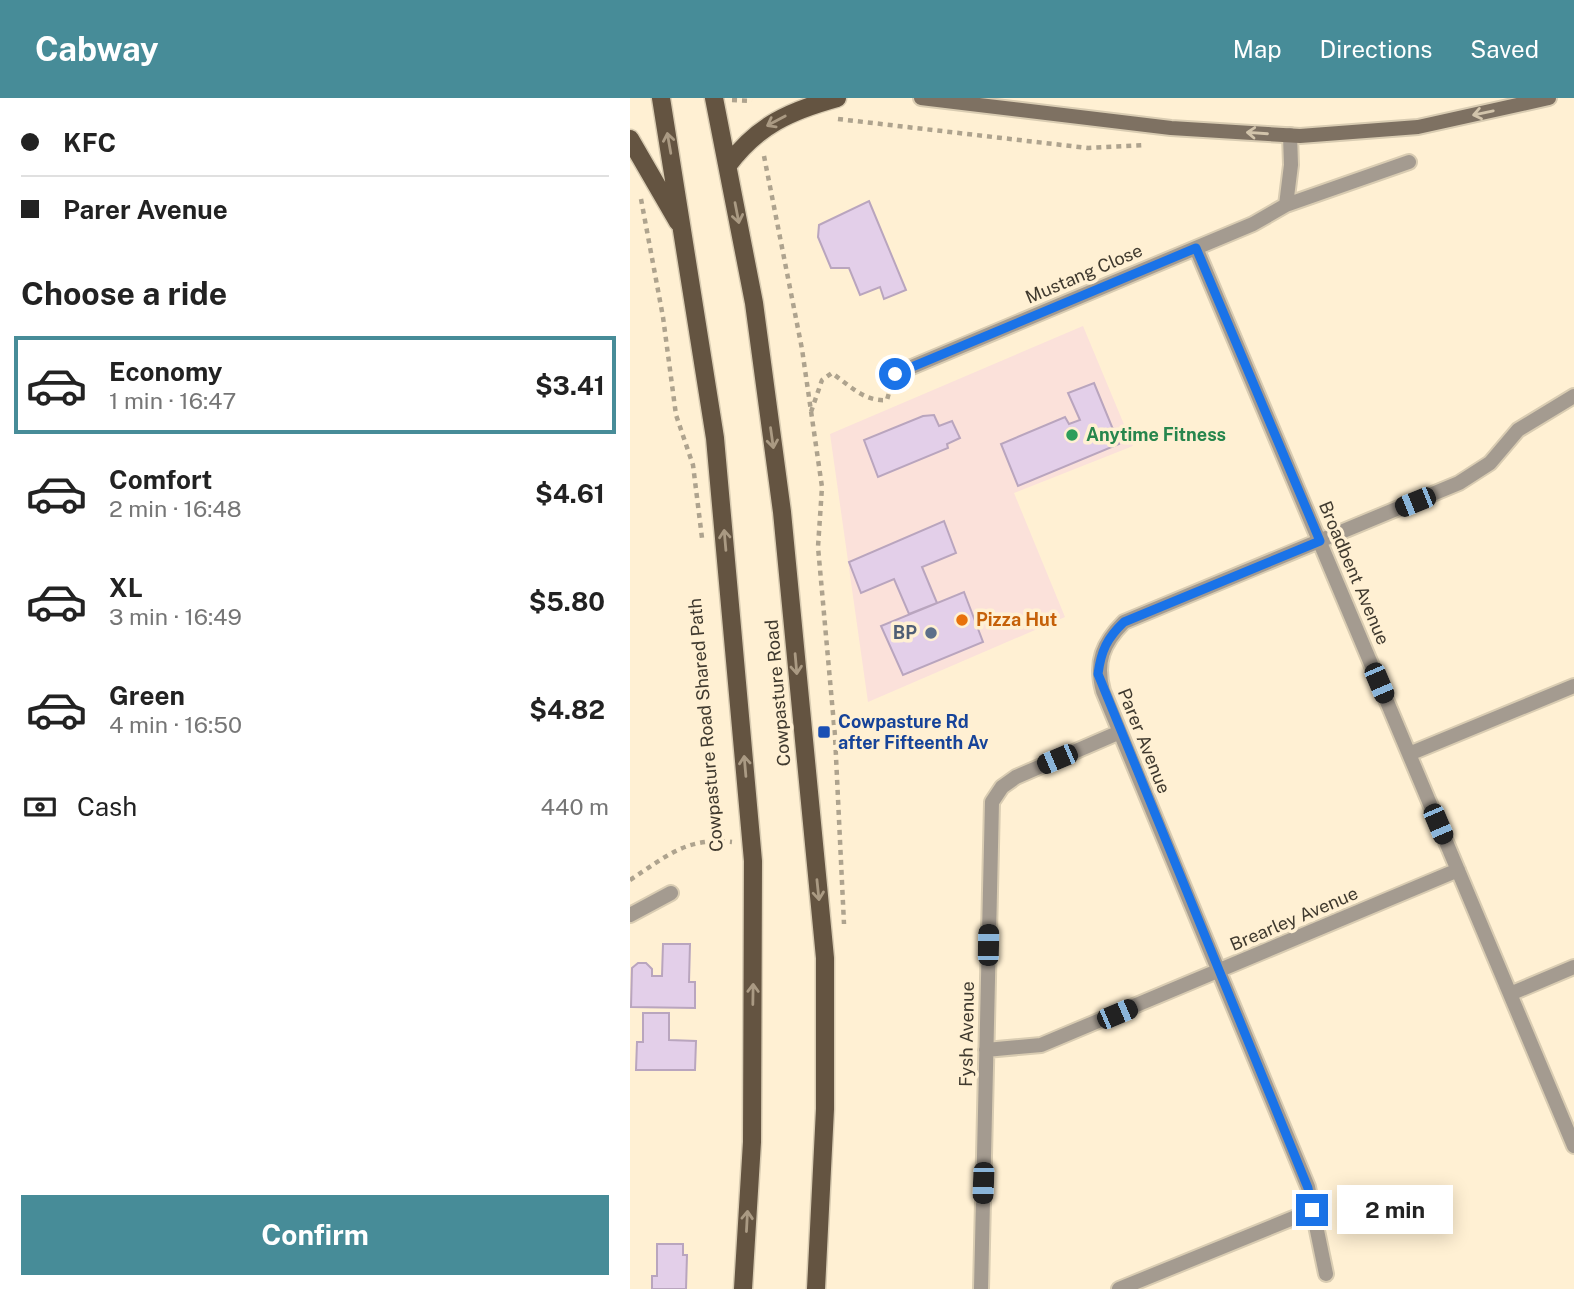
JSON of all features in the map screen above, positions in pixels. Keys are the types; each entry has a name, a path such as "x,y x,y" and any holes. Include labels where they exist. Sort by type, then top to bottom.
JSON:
{"main road":[{"path":"661,98 685,235 715,438 753,861 752,1142 743,1289"},
{"name":"Cowpasture Road","path":"714,98 754,303 782,512 825,958 825,1109 816,1289"},
{"path":"729,165 744,143 764,128 801,108 837,98"},
{"path":"921,98 1171,128 1290,135 1418,127 1549,98"},
{"path":"630,139 685,235"}],"street":[{"path":"1286,205 1291,165 1290,135"},
{"name":"Mustang Close","path":"895,374 1253,224 1286,205 1409,162"},
{"name":"Broadbent Avenue","path":"1196,248 1574,1146"},
{"name":"Parer Avenue","path":"1326,1274 1308,1188 1119,732 1098,674 1100,655 1109,637 1124,622 1460,483 1490,463 1518,430 1574,396"},
{"path":"1409,754 1574,685"},
{"name":"Fysh Avenue","path":"981,1289 992,803 1002,787 1016,777 1119,732"},
{"name":"Brearley Avenue","path":"986,1050 1041,1045 1458,870"},
{"path":"630,915 671,893"},
{"path":"1510,994 1574,967"},
{"path":"1119,1289 1312,1210"}],"path":[{"path":"751,98 754,108"},
{"path":"825,119 867,121 1088,148 1153,145"},
{"path":"640,195 676,415 693,466 703,547"},
{"path":"811,413 822,380 832,373 864,397 876,401 887,400 895,374"},
{"name":"Cowpasture Road Shared Path","path":"732,829 733,855"},
{"path":"630,880 682,846 698,841 733,842"}],"shaded area":[{"path":"1083,326 1133,446 1014,493 1065,617 868,702 830,434"}],"building":[{"path":"869,201 906,290 884,299 880,287 860,295 849,268 831,268 818,237 819,225"},
{"path":"1094,383 1119,444 1018,486 1001,444 1065,417 1069,424 1080,420 1068,393"},
{"path":"934,415 939,426 952,421 960,438 947,444 948,448 878,477 864,440 923,416"},
{"path":"944,521 956,553 922,567 937,603 909,614 894,579 861,593 849,562"},
{"path":"964,592 983,642 903,675 881,626"},
{"path":"663,944 690,944 689,982 695,982 695,1008 631,1007 632,968 638,963 646,963 652,969 652,976 662,976"},
{"path":"643,1013 669,1013 669,1040 696,1041 695,1070 636,1070 637,1042 643,1042"},
{"path":"657,1244 683,1244 683,1255 687,1255 686,1289 652,1289 652,1276 657,1276"}],"place":[{"name":"Anytime Fitness","path":"1072,435"},
{"name":"Pizza Hut","path":"962,620"},
{"name":"BP","path":"931,633"},
{"name":"Cowpasture Rd after Fifteenth Av","path":"824,732"}],"route":[{"path":"895,374 1196,248 1320,541 1124,622 1109,637 1100,655 1098,674 1119,732 1308,1188 1312,1210"}]}
